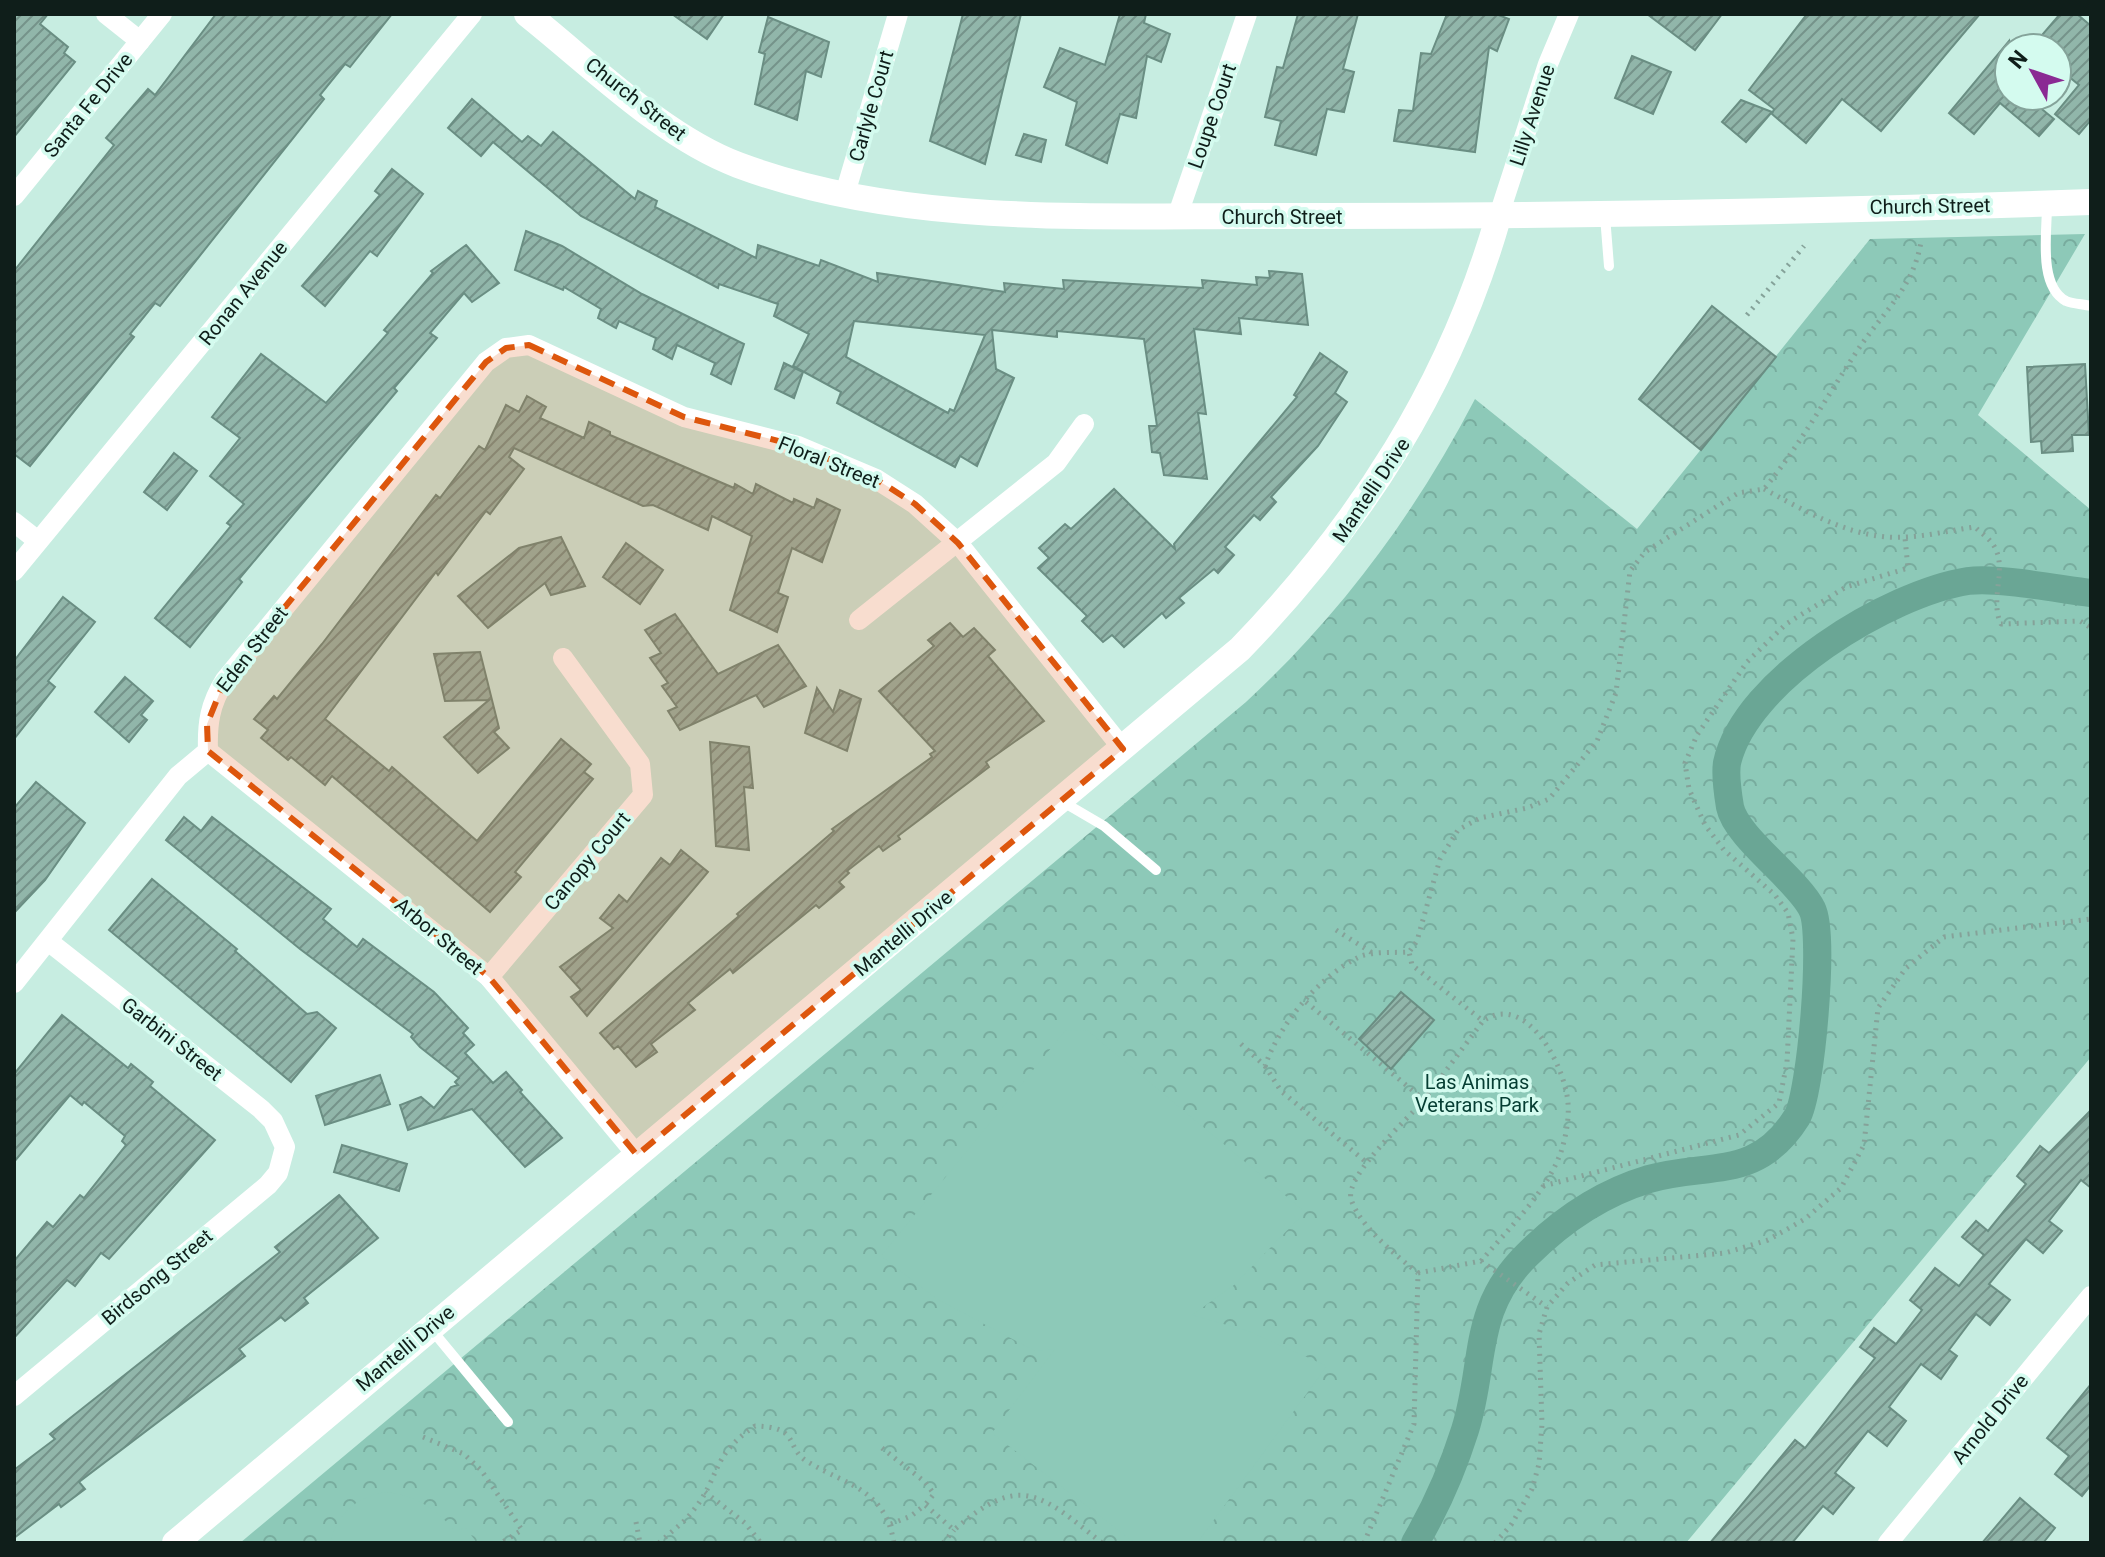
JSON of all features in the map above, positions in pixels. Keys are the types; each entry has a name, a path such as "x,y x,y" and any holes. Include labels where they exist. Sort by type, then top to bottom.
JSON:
{"street":[{"path":"106,14 140,41"},
{"name":"Santa Fe Drive","path":"14,196 162,14"},
{"name":"Ronan Avenue","path":"14,571 472,14"},
{"name":"Church Street","path":"527,14 691,141 736,164 844,197 923,208 1177,217 1498,218 2047,203 2087,198"},
{"name":"Carlyle Court","path":"844,197 898,14"},
{"name":"Loupe Court","path":"1177,217 1247,14"},
{"name":"Lilly Avenue","path":"1498,218 1548,64 1569,14"},
{"name":"Mantelli Drive","path":"175,1543 1240,649 1294,592 1362,507 1412,428 1438,377 1482,270 1498,218"},
{"name":"Floral Street","path":"529,345 684,417 798,446 876,479 915,504 958,543 1123,749"},
{"name":"Eden Street","path":"208,751 207,724 213,700 225,680 486,362 506,348 529,345"},
{"path":"859,620 1056,463 1084,424"},
{"path":"14,522 38,541"},
{"name":"Canopy Court","path":"489,977 643,795 640,764 563,658"},
{"path":"14,983 178,776 208,751"},
{"name":"Arbor Street","path":"208,751 489,977 637,1155"},
{"name":"Garbini Street","path":"48,941 261,1109 273,1121 285,1147"},
{"name":"Birdsong Street","path":"14,1396 268,1185 278,1173 285,1147"},
{"name":"Arnold Drive","path":"1888,1543 2091,1296"}],"lane":[{"path":"2047,203 2049,275 2054,289 2066,300 2091,306"},
{"path":"1605,215 1609,266"},
{"path":"1061,801 1104,826 1156,870"},
{"path":"430,1328 508,1422"}],"path":[{"path":"1764,489 1792,455 1863,343 1905,290 1917,268 1921,242"},
{"path":"1747,315 1804,246"},
{"path":"1265,1066 1272,1045 1330,976 1361,956 1409,952 1417,941 1440,859 1458,830 1480,818 1527,808 1549,799 1597,741 1616,693 1630,571 1645,552 1738,493 1764,489 1835,524 1876,535 1905,538 1975,527 1995,547 1998,567 1995,611 2001,624 2080,621 2091,628"},
{"path":"1543,1186 1739,1135 1779,1103 1787,1062 1793,939 1788,913 1775,895 1724,850 1705,825 1689,789 1685,763 1697,735 1747,662 1786,624 1846,587 1908,568 1905,538"},
{"path":"1495,1543 1511,1525 1532,1489 1539,1464 1542,1424 1539,1334 1547,1307 1568,1283 1595,1265 1725,1253 1768,1240 1805,1219 1841,1188 1864,1145 1878,1008 1906,968 1944,937 2091,919"},
{"path":"1336,930 1375,955"},
{"path":"1409,952 1412,965 1483,1021"},
{"path":"1306,1002 1424,1100"},
{"path":"1364,1543 1414,1424 1418,1273 1371,1229 1351,1198 1353,1181 1366,1162 1424,1100 1483,1021 1496,1013 1510,1012 1525,1021 1559,1065 1567,1094 1568,1125 1560,1153 1543,1186 1481,1261 1418,1273"},
{"path":"1241,1044 1265,1066 1281,1091 1366,1162"},
{"path":"1481,1261 1547,1307"},
{"path":"659,1543 691,1513 705,1492 720,1458 734,1440 755,1426 772,1427 794,1441 805,1460 858,1488 881,1505 891,1524 894,1543"},
{"path":"423,1437 464,1454 481,1470 522,1530 501,1543"},
{"path":"882,1448 925,1482 934,1494 911,1516 891,1524"},
{"path":"705,1492 745,1523 761,1543"},
{"path":"943,1543 980,1508 1001,1497 1027,1494 1054,1504 1102,1543"},
{"path":"925,1505 954,1530"},
{"path":"636,1522 640,1543"}],"highlighted area":[{"path":"529,345 684,417 798,446 876,479 915,504 958,543 1123,749 637,1155 489,977 208,751 207,724 225,680 486,362 506,348"}],"green space":[{"name":"Las Animas Veterans Park","path":"2085,234 1978,415 2091,510 2091,1057 1686,1543 240,1543 1246,702 1313,634 1374,561 1427,482 1475,399 1637,529 1870,239"},
{"path":"1087,1030 1305,1212 1234,1285 1192,1315 1248,1331 1327,1366 1197,1543 1135,1543 992,1433 1055,1349 1035,1351 937,1299 881,1256 1065,1031"},
{"path":"385,1492 425,1504 456,1532 465,1527 477,1543 330,1543 333,1532 349,1508 365,1498"}],"building":[{"path":"14,14 48,14 40,24 68,47 64,53 75,62 14,137"},
{"path":"216,14 392,14 350,67 345,64 320,95 324,99 160,306 155,303 130,334 134,337 30,466 14,454 14,271 114,145 106,138 148,89 155,95"},
{"path":"672,14 724,14 707,39"},
{"path":"963,14 1021,14 985,164 930,141"},
{"path":"1120,14 1146,14 1144,23 1170,34 1161,62 1147,56 1136,118 1120,114 1107,163 1066,145 1077,102 1044,87 1060,48 1105,65"},
{"path":"1298,14 1358,14 1343,69 1354,72 1344,112 1327,109 1316,155 1275,145 1281,121 1265,117 1277,67 1283,68"},
{"path":"1447,14 1496,14 1509,19 1497,51 1489,47 1475,152 1394,141 1399,110 1413,111 1421,53 1431,54"},
{"path":"1647,14 1722,14 1695,50"},
{"path":"1807,14 1980,14 1881,131 1842,99 1806,143 1772,114 1774,109 1749,90"},
{"path":"2060,14 2077,14 2091,26 2091,120 2079,134 2055,114 2073,112 2073,92 2079,85 2073,80 2073,32 2045,32"},
{"path":"768,17 829,42 821,77 806,71 797,120 755,104 765,54 759,52"},
{"path":"1632,56 1671,72 1653,114 1615,98"},
{"path":"1993,60 1993,111 1974,134 1949,113"},
{"path":"472,99 522,142 528,136 541,146 553,132 635,199 638,191 657,201 655,207 756,258 758,245 819,266 821,260 878,282 877,273 1005,292 1004,283 1064,289 1063,280 1203,288 1202,280 1257,285 1256,277 1270,278 1269,271 1302,274 1308,325 1239,318 1241,334 1194,329 1206,414 1198,413 1207,479 1164,475 1160,453 1152,452 1149,426 1157,426 1144,339 1057,331 1057,337 992,330 996,369 1014,378 977,466 960,456 955,467 837,403 841,392 793,366 809,334 774,316 778,304 719,284 718,288 581,216 493,142 481,156 448,128","holes":["854,321 985,335 954,411 950,409 948,413 846,357"]},
{"path":"1741,100 1772,112 1746,142 1722,122"},
{"path":"2011,112 2045,112 2054,119 2039,136"},
{"path":"1024,134 1046,140 1041,162 1016,155"},
{"path":"392,169 423,194 377,256 370,251 325,306 302,286 380,195 375,191"},
{"path":"526,231 562,246 642,294 744,344 731,384 711,374 715,363 677,345 672,359 653,349 656,338 619,321 616,328 598,318 601,309 564,287 563,290 515,270"},
{"path":"466,245 499,283 472,302 464,293 430,333 437,338 394,388 397,391 239,579 242,582 190,647 155,618 231,526 227,523 244,504 210,476 240,438 212,417 261,354 326,403 388,333 384,330 433,273 431,271"},
{"path":"1712,306 1776,357 1701,450 1639,399"},
{"path":"1320,353 1347,372 1335,393 1347,402 1318,446 1271,497 1276,502 1260,520 1254,515 1225,547 1234,555 1218,573 1214,569 1179,598 1184,603 1166,618 1162,613 1124,647 1112,635 1103,642 1082,621 1087,616 1038,568 1049,558 1039,548 1065,524 1071,529 1114,489 1175,549 1174,544 1297,397 1294,395"},
{"path":"784,363 803,372 794,398 775,389"},
{"path":"2085,364 2089,435 2072,435 2073,451 2042,453 2041,441 2031,442 2027,367"},
{"path":"527,396 546,407 540,418 584,438 589,422 610,432 610,435 734,488 735,484 753,494 756,484 793,503 794,499 814,508 817,499 840,510 822,562 792,548 778,593 788,597 777,632 730,610 752,536 712,516 708,530 653,505 643,506 514,448 509,457 524,469 490,514 486,511 438,575 436,572 325,719 389,771 392,767 477,841 561,739 591,764 584,772 593,779 515,872 521,877 490,912 332,776 325,785 291,757 288,760 261,738 268,730 254,719 274,696 277,699 322,644 436,495 440,498 479,446 485,450 506,405 519,412"},
{"path":"174,453 197,471 167,510 144,492"},
{"path":"561,537 585,586 551,595 545,583 488,628 458,596 519,548"},
{"path":"626,543 663,570 640,604 603,577"},
{"path":"63,597 95,622 48,681 55,687 14,739 14,661"},
{"path":"675,614 718,674 778,645 806,686 764,707 756,695 680,730 668,711 677,707 662,686 668,683 650,658 661,653 645,630"},
{"path":"950,623 963,637 974,628 995,650 988,656 1044,721 986,762 989,767 898,836 900,839 883,851 879,846 847,871 849,873 839,882 844,887 819,908 816,905 733,973 730,969 688,1003 695,1010 651,1044 657,1052 636,1067 618,1046 614,1049 600,1033 739,916 737,914 834,831 832,829 932,757 930,754 935,751 879,691 934,646 928,640"},
{"path":"480,652 499,728 494,732 509,748 478,773 444,737 489,700 445,701 434,654"},
{"path":"125,677 153,701 141,715 147,720 129,742 95,712"},
{"path":"817,688 833,712 840,690 861,699 847,751 805,733"},
{"path":"710,742 749,747 753,788 744,787 749,850 716,846"},
{"path":"36,782 85,823 45,880 14,913 14,808"},
{"path":"184,817 201,831 212,817 331,909 323,919 357,947 363,939 434,992 468,1028 463,1033 474,1045 465,1053 493,1083 506,1072 562,1138 525,1167 472,1109 408,1130 400,1105 421,1097 434,1108 451,1087 458,1085 455,1082 459,1078 420,1047 411,1037 413,1034 300,949 166,840"},
{"path":"681,850 708,872 587,1016 571,997 581,990 560,967 613,928 600,918 619,895 627,902 661,858 670,865"},
{"path":"152,879 237,949 235,951 307,1014 317,1012 336,1028 291,1082 109,930"},
{"path":"1401,992 1434,1020 1391,1069 1359,1039"},
{"path":"62,1015 128,1068 131,1064 153,1082 150,1086 215,1140 109,1259 101,1253 75,1286 67,1280 14,1338 14,1261 47,1222 53,1227 80,1195 84,1198 126,1145 122,1141 125,1136 84,1102 82,1105 70,1095 14,1162 14,1074"},
{"path":"380,1075 390,1104 325,1125 316,1096"},
{"path":"2091,1110 2091,1188 2081,1180 2049,1221 2062,1231 2043,1253 2026,1239 1989,1284 2010,1300 1990,1325 1976,1314 1949,1350 1957,1356 1941,1379 1921,1364 1889,1407 1906,1421 1887,1446 1868,1431 1835,1473 1854,1488 1833,1514 1823,1506 1792,1543 1710,1543 1795,1440 1805,1448 1875,1358 1860,1347 1874,1328 1896,1344 1922,1310 1910,1300 1935,1268 1959,1286 1984,1255 1962,1237 1976,1221 1988,1231 2026,1184 2017,1176 2040,1146 2049,1153"},
{"path":"342,1145 407,1164 399,1191 334,1172"},
{"path":"339,1195 378,1238 304,1298 308,1303 285,1321 281,1317 239,1349 245,1356 79,1482 85,1489 61,1507 59,1504 14,1538 14,1470 55,1439 50,1434 280,1252 275,1247"},
{"path":"2091,1384 2091,1485 2082,1496 2055,1474 2069,1456 2047,1438"},
{"path":"2020,1498 2055,1528 2043,1543 1982,1543"}],"waterway":[{"path":"1415,1543 1443,1488 1465,1430 1488,1317 1509,1276 1527,1255 1568,1220 1615,1192 1649,1179 1731,1166 1749,1160 1782,1137 1797,1117 1807,1078 1815,1014 1816,924 1805,898 1743,832 1730,807 1727,785 1727,763 1739,732 1761,701 1825,645 1862,622 1936,589 1981,580 2091,593"}]}
